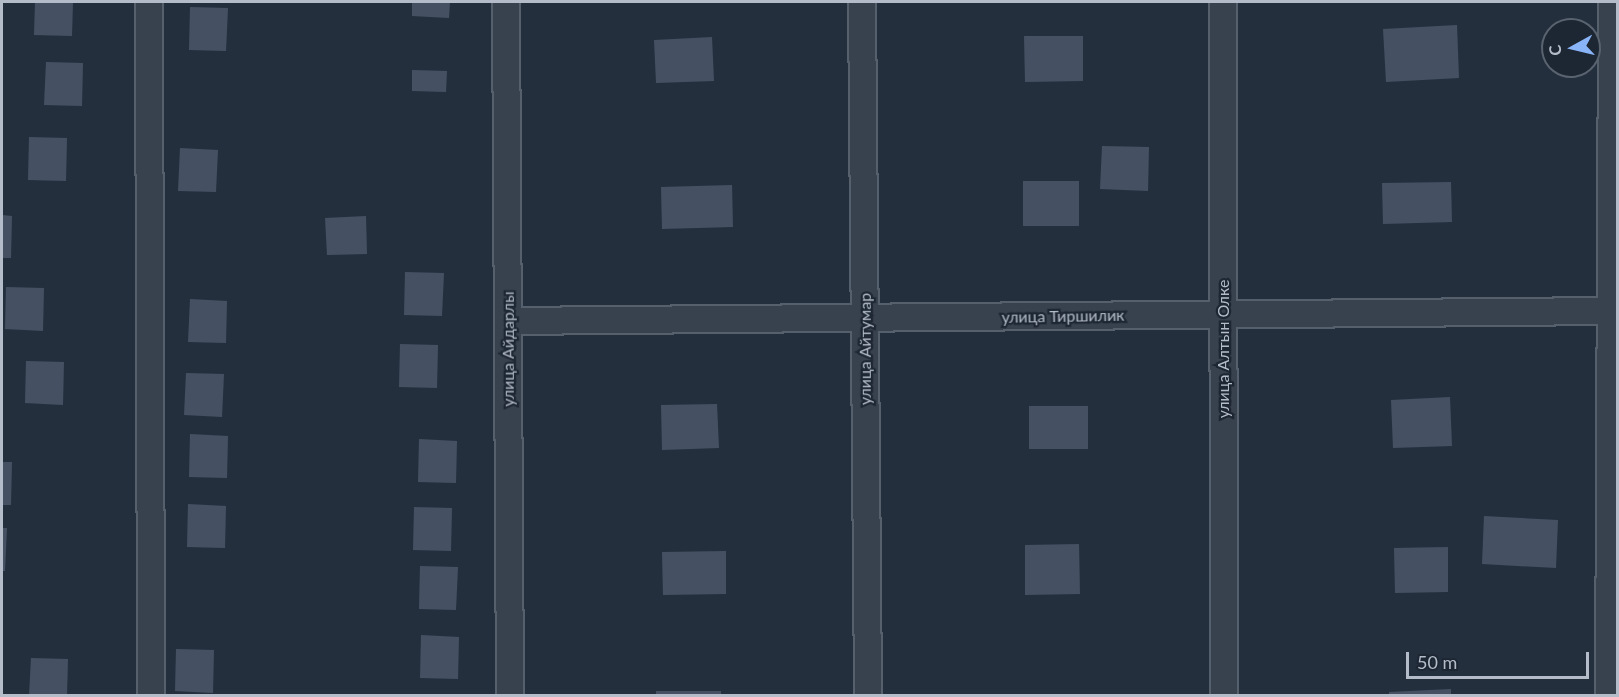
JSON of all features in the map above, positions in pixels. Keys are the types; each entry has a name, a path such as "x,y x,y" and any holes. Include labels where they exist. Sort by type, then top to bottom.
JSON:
{"street":[{"path":"149,2 151,696"},
{"name":"улица Айдарлы","path":"506,2 510,696"},
{"name":"улица Айтумар","path":"862,2 868,696"},
{"name":"улица Алтын Олке","path":"1223,2 1224,696"},
{"path":"1609,696 1614,311 1611,2"},
{"name":"улица Тиршилик","path":"508,321 1614,311"}],"building":[{"path":"35,2 73,2 72,36 34,35"},
{"path":"412,2 450,2 449,18 412,16"},
{"path":"190,7 228,8 226,51 189,50"},
{"path":"1457,25 1459,78 1386,82 1383,29"},
{"path":"1024,36 1083,36 1083,81 1025,82"},
{"path":"712,37 714,81 656,83 654,40"},
{"path":"46,62 83,63 82,106 44,105"},
{"path":"412,70 447,71 446,92 412,91"},
{"path":"29,137 67,138 66,181 28,180"},
{"path":"1102,146 1149,147 1148,191 1100,189"},
{"path":"180,148 218,150 216,192 178,191"},
{"path":"1023,181 1079,181 1079,226 1023,226"},
{"path":"1451,182 1452,222 1383,224 1382,183"},
{"path":"732,185 733,227 662,229 661,187"},
{"path":"2,215 12,216 11,258 2,258"},
{"path":"366,216 367,254 327,255 325,218"},
{"path":"405,272 444,273 442,316 404,315"},
{"path":"6,287 44,288 43,331 5,329"},
{"path":"190,299 227,301 226,343 188,342"},
{"path":"400,344 438,345 437,388 399,387"},
{"path":"26,361 64,362 63,405 25,403"},
{"path":"186,373 224,374 222,417 184,415"},
{"path":"1450,397 1452,446 1393,448 1391,400"},
{"path":"717,404 719,448 662,450 661,405"},
{"path":"1029,406 1088,406 1088,449 1029,449"},
{"path":"190,434 228,436 227,478 189,477"},
{"path":"419,439 457,441 456,483 418,482"},
{"path":"2,462 12,462 11,505 2,505"},
{"path":"188,504 226,506 225,548 187,547"},
{"path":"414,507 452,508 451,551 413,550"},
{"path":"1484,516 1558,520 1556,568 1482,564"},
{"path":"2,528 7,528 5,571 2,571"},
{"path":"1079,544 1080,594 1025,595 1025,545"},
{"path":"1448,547 1448,592 1395,593 1394,548"},
{"path":"726,551 726,594 663,595 662,552"},
{"path":"420,566 458,567 456,610 419,609"},
{"path":"421,635 459,637 458,679 420,678"},
{"path":"176,649 214,650 213,693 175,691"},
{"path":"31,658 68,659 67,696 29,696"},
{"path":"1451,689 1451,696 1389,696 1389,692"},
{"path":"656,691 721,691 721,696 656,696"}]}
